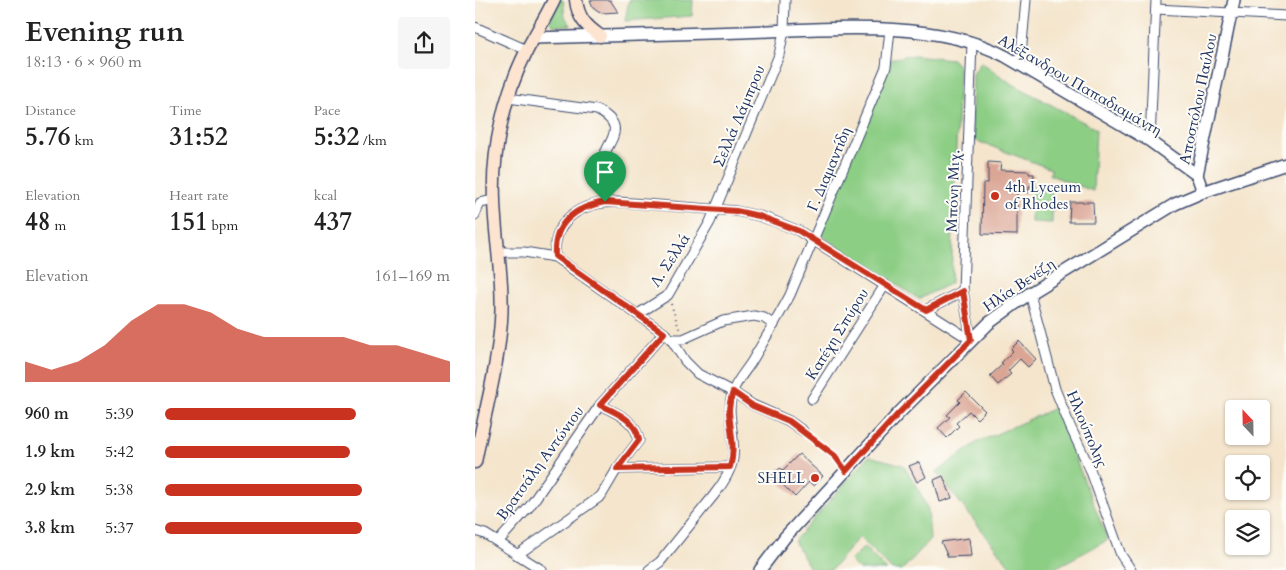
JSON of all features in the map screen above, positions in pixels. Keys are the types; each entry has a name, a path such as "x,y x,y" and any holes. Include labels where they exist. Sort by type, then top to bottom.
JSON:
{"main road":[{"path":"475,462 499,344 501,322 502,304 494,200 494,168 508,98 516,75 554,0"},
{"path":"576,0 582,21 600,36"}],"street":[{"name":"Σελλά Λάμπρου","path":"714,211 779,56 784,31 785,0"},
{"path":"1020,65 1026,0"},
{"name":"Αποστόλου Παύλου","path":"1197,175 1234,0"},
{"path":"1150,141 1156,4 1232,13 1286,16"},
{"path":"475,27 527,50"},
{"name":"Αλέξανδρου Παπαδιαμάντη","path":"534,38 889,30 937,35 972,42 991,48 1150,141 1197,175"},
{"name":"Γ. Διαμαντίδη","path":"733,392 774,325 790,295 814,241 887,67 889,30"},
{"name":"Μπόνη Μιχ.","path":"971,340 963,291 972,42"},
{"path":"508,98 597,110 609,116 613,121 614,134 600,172 605,202"},
{"name":"Ηλία Βενέζη","path":"760,570 785,537 898,414 989,323 1030,293 1175,204 1203,192 1286,164"},
{"path":"1197,175 1203,192"},
{"path":"475,215 481,203 494,200"},
{"path":"555,256 554,244 558,234 571,214 588,205 605,202 714,211 736,211 759,216 799,231 971,340"},
{"name":"Λ. Σελλά","path":"638,314 668,295 710,222 714,211"},
{"path":"498,252 524,252 555,256 667,336 685,361 698,374 733,392 747,403 789,421 803,431"},
{"name":"Κατέχη Σπύρου","path":"812,399 885,285"},
{"path":"926,310 963,291"},
{"name":"Ηλιούπολης","path":"1030,293 1055,389 1069,426 1090,469 1121,555 1131,570"},
{"path":"667,336 683,339 734,318 754,316 764,318 774,325"},
{"name":"Βρατσάλη Αντώνιου","path":"498,542 530,506 600,405 667,336"},
{"path":"649,570 660,562 723,483 733,458 729,409 733,392"},
{"path":"517,555 601,496 617,469 639,440 638,433 626,418 600,405"},
{"path":"617,469 730,467"},
{"path":"475,530 485,534 542,570"}],"path":[{"path":"668,295 683,339"},
{"path":"803,431 835,456 846,471"}],"green space":[{"path":"557,0 563,0 565,17 571,25 554,26 549,20"},
{"path":"629,0 693,0 692,16 625,21"},
{"path":"914,55 952,59 959,67 951,283 919,299 819,234 891,59"},
{"path":"981,62 1009,82 1096,129 1093,191 1050,175 1051,169 972,139 973,74"},
{"path":"1032,187 1052,188 1052,223 1031,222"},
{"path":"1055,408 1108,540 1051,570 1013,570 936,472 976,443"},
{"path":"869,456 903,465 916,484 928,510 930,540 902,570 892,570 859,537 831,570 811,570 794,541"},
{"path":"864,547 887,570 859,570 850,561"}],"building":[{"path":"590,0 610,0 618,12 602,13 593,7"},
{"name":"4th Lyceum of Rhodes","path":"988,162 1001,163 1000,170 1029,171 1029,174 1034,174 1033,186 1029,186 1029,193 1017,192 1017,235 982,234 983,183 988,183"},
{"path":"1070,202 1093,202 1094,222 1069,222"},
{"path":"1019,341 1036,359 1028,367 1020,359 1008,371 1011,374 998,385 990,376 1003,364 1001,363 1013,351 1011,349"},
{"path":"966,392 985,411 977,419 969,411 956,423 959,426 947,438 938,428 950,417 947,415 960,402 958,400"},
{"path":"799,454 823,476 814,486 809,482 795,497 773,475 780,468 783,470"},
{"path":"919,462 926,477 917,482 909,466"},
{"path":"943,476 952,498 940,502 934,480"},
{"path":"969,538 971,556 948,557 941,542"}],"place":[{"name":"4th Lyceum of Rhodes","path":"995,196"},
{"name":"SHELL","path":"815,478"}],"route":[{"path":"605,202 714,211 736,211 774,221 799,231 926,310 963,291 971,340 898,414 846,471 835,456 789,421 753,406 733,392 729,409 733,447 733,458 730,467 617,469 639,440 638,433 626,418 600,405 664,333 555,256 554,244 571,214 588,205 605,202"}]}
